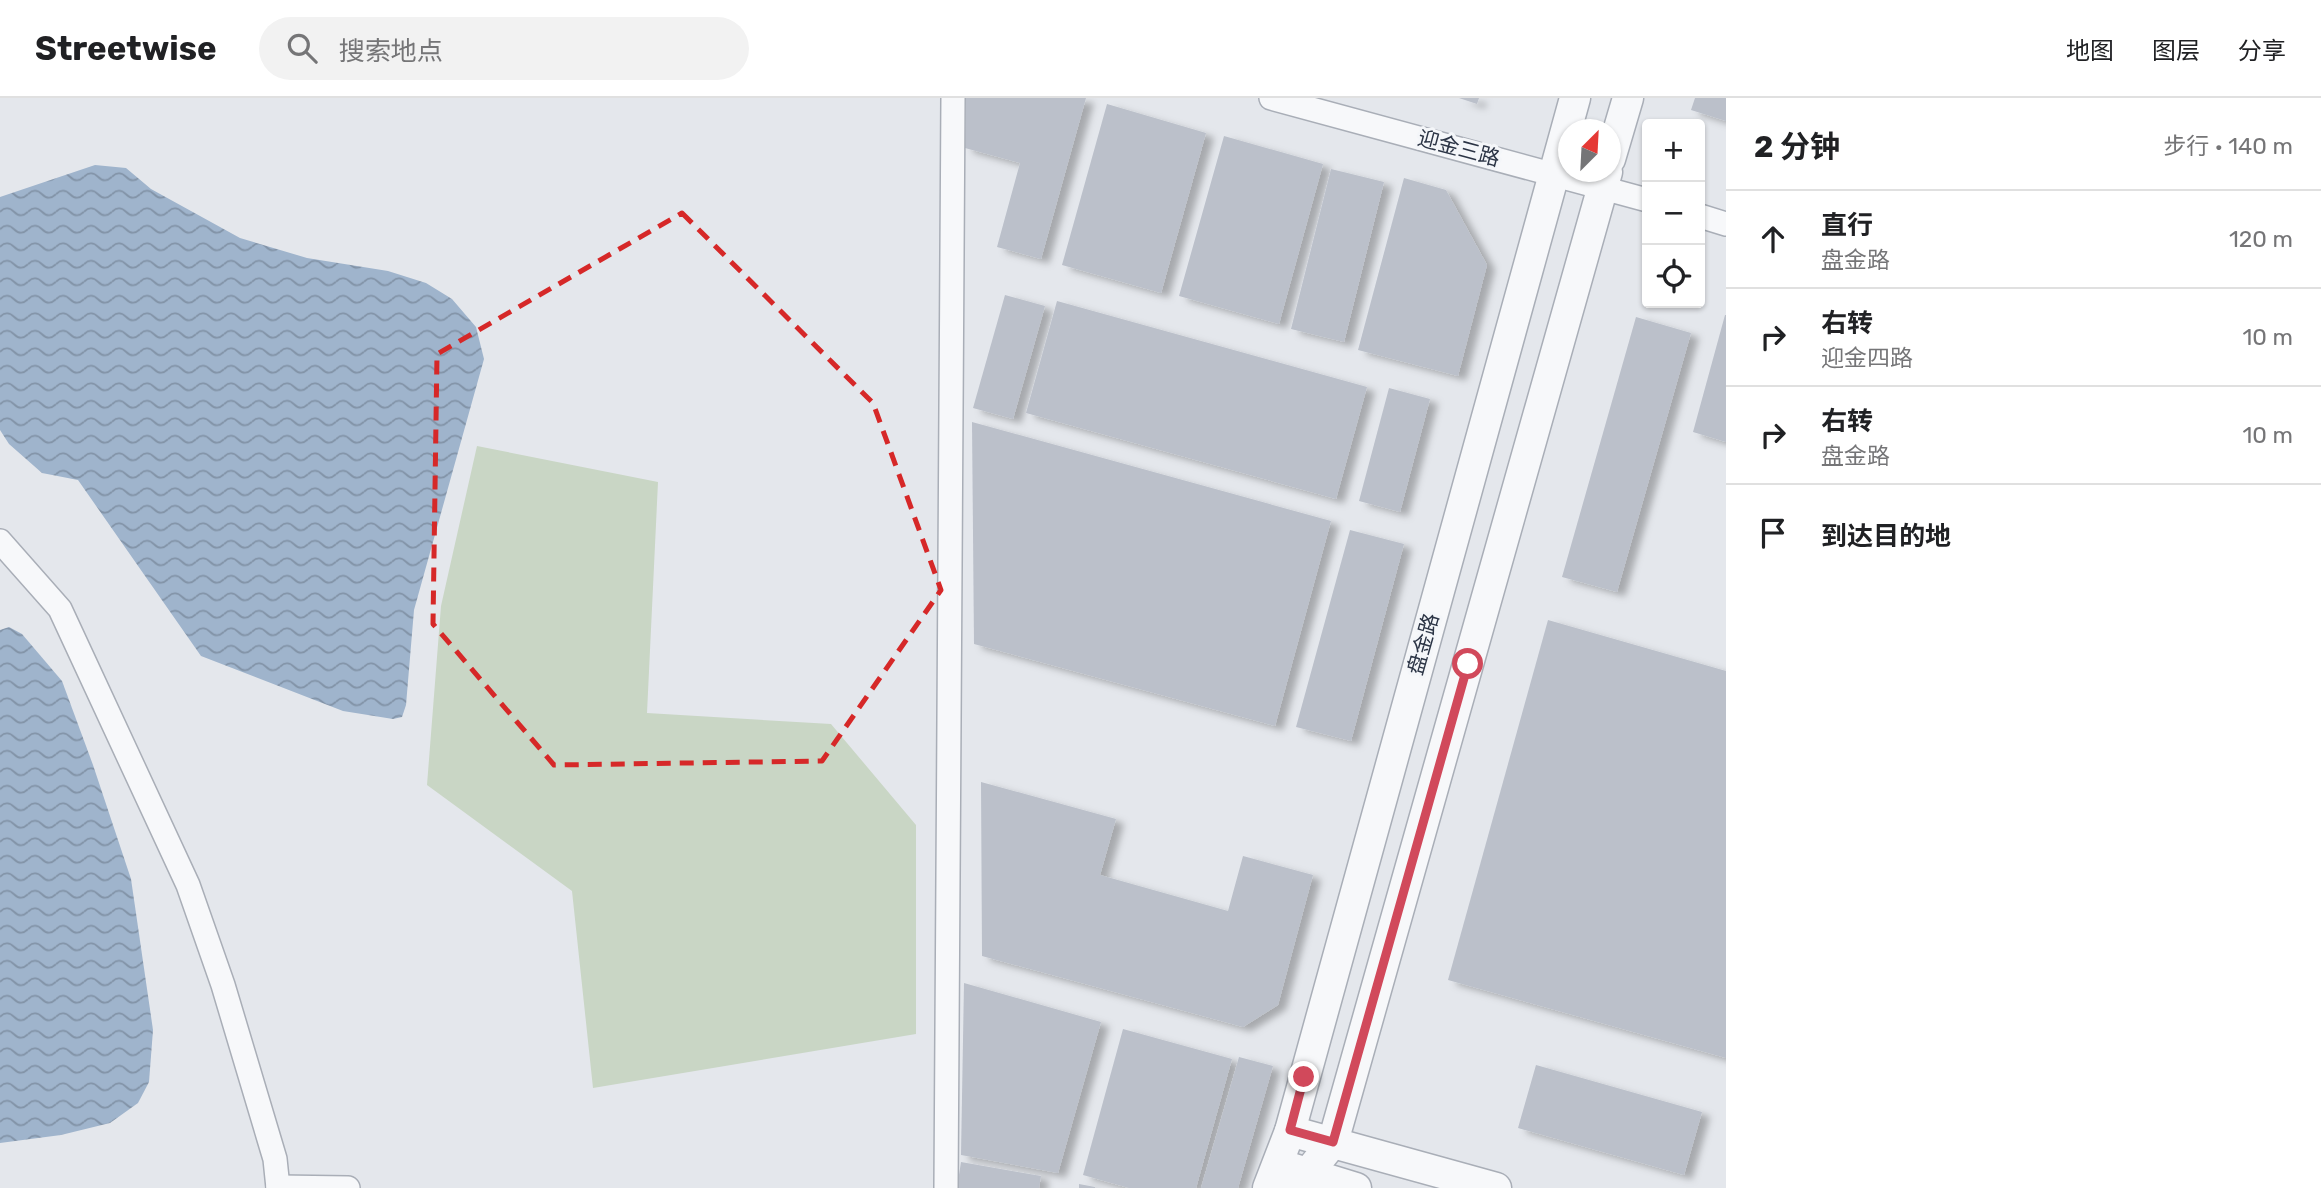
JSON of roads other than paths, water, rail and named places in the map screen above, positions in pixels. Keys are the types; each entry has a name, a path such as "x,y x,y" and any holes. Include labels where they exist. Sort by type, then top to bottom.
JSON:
{"street":[{"path":"946,1188 953,98"},
{"name":"迎金三路","path":"1271,98 1558,174"},
{"name":"盘金路","path":"1273,1176 1290,1130 1575,98"},
{"path":"1621,123 1628,98"},
{"path":"1303,1181 1333,1142 1604,182"},
{"name":"迎金三路","path":"1621,182 1642,196"},
{"path":"1705,218 1726,224"},
{"path":"0,541 60,609 188,885 223,985 275,1159 278,1188 348,1188"},
{"path":"1290,1130 1496,1188"},
{"path":"1273,1176 1356,1188"}],"water":[{"path":"95,165 126,168 151,189 240,238 307,258 388,271 426,283 452,299 476,327 484,359 414,610 406,705 402,717 393,719 343,711 201,656 78,480 42,473 9,444 0,430 0,197"},
{"path":"9,627 22,634 62,681 93,765 131,879 153,1030 149,1082 138,1103 110,1123 61,1135 0,1143 0,630"}]}
